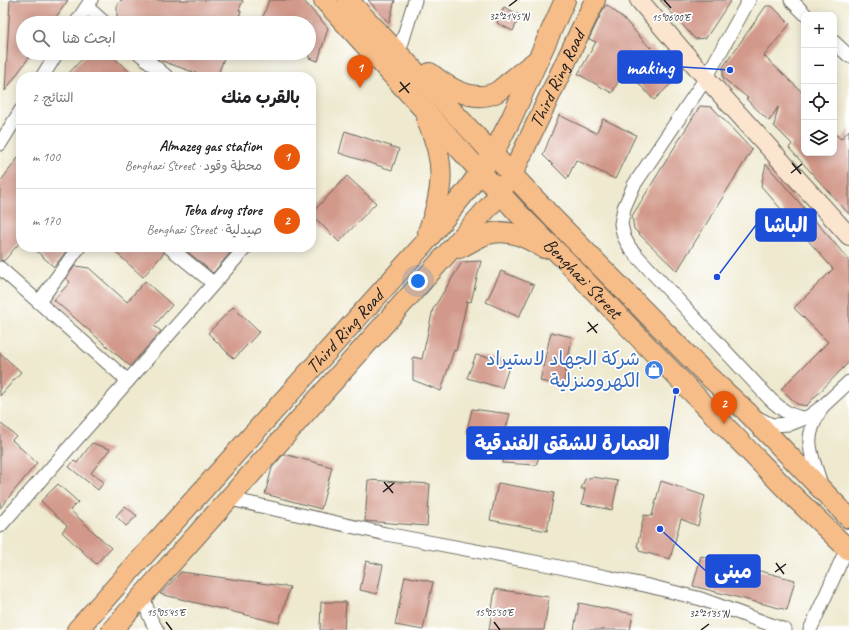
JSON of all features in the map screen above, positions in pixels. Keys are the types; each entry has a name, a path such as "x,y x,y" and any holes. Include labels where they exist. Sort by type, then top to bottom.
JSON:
{"main road":[{"name":"Benghazi Street","path":"324,0 519,214 789,492 848,549"},
{"name":"Benghazi Street","path":"348,0 512,175 665,332 746,411 849,518"},
{"name":"Third Ring Road","path":"77,630 423,245 464,195 493,154 512,118 565,0"},
{"name":"Third Ring Road","path":"112,630 484,214 512,175 595,0"},
{"path":"639,0 706,78 849,236"},
{"path":"384,37 440,81 456,91 476,96 494,93 538,60"},
{"path":"418,102 438,148 441,167 437,204 423,245"},
{"path":"448,253 485,235 499,232 512,232 564,259"}],"street":[{"path":"400,49 415,0"},
{"path":"749,0 706,78 634,185 624,208 621,224 624,237 630,248 770,400 787,414 798,418 805,418"},
{"path":"791,0 803,12"},
{"path":"81,16 89,4 99,16"},
{"path":"837,45 849,56"},
{"path":"45,72 53,60"},
{"path":"147,60 161,72"},
{"path":"0,144 16,122"},
{"path":"39,302 75,252"},
{"path":"175,252 213,283"},
{"path":"0,526 241,252"},
{"path":"0,268 128,381"},
{"path":"746,411 772,425 790,424 805,418 823,406 849,382"},
{"path":"822,491 811,455 809,442 811,429 823,406"},
{"path":"230,499 386,534 649,586 701,599 785,630"},
{"path":"810,630 848,549"},
{"path":"144,595 148,614 157,630"}],"building":[{"path":"10,0 68,0 57,16 16,16 16,60 27,60 18,72 16,72 16,76 5,91"},
{"path":"121,0 243,0 239,10 241,11 239,16 117,16 117,6"},
{"path":"269,0 303,0 328,28 318,61 315,60 316,16 263,16"},
{"path":"368,0 395,0 389,23"},
{"path":"660,0 731,0 706,38 695,39"},
{"path":"607,5 624,19 650,48 651,46 679,76 654,100 625,69 612,93 578,74 596,42 589,39 605,6"},
{"path":"766,6 772,6 790,24 764,56 801,91 801,156 837,156 837,136 841,139 849,130 849,214 789,148 792,144 774,126 778,107 769,121 746,99 748,98 723,78 723,67"},
{"path":"504,7 520,15 513,31 497,23"},
{"path":"81,60 117,60 130,72 70,72"},
{"path":"159,60 223,60 219,72 193,72"},
{"path":"700,106 712,107 752,150 677,271 634,229 632,216"},
{"path":"559,115 596,133 603,119 636,135 615,179 576,160 567,179 543,155"},
{"path":"345,131 399,149 392,170 339,153"},
{"path":"16,161 16,247 4,261 0,260 0,182"},
{"path":"766,164 849,260 849,362 806,406 797,404 781,389 828,342 794,308 833,269 761,186"},
{"path":"347,176 376,203 339,242 316,219 316,209"},
{"path":"38,252 66,252 54,267"},
{"path":"116,252 164,252 143,277"},
{"path":"188,252 231,252 213,273"},
{"path":"481,261 471,302 467,301 456,351 454,350 441,391 413,380 413,357 422,359 433,309 462,262"},
{"path":"75,266 89,268 127,302 145,281 172,305 154,326 161,331 130,366 54,300 70,282 66,278"},
{"path":"501,271 534,285 519,317 486,302"},
{"path":"233,307 259,332 234,359 208,333"},
{"path":"551,332 572,337 563,386 540,381"},
{"path":"0,353 21,372 0,396"},
{"path":"476,355 511,361 502,388 467,378"},
{"path":"472,409 510,414 503,438 467,430"},
{"path":"0,423 16,436 12,440 37,463 0,508"},
{"path":"509,439 532,444 533,454 539,457 536,465 502,463"},
{"path":"92,443 110,449 91,473 104,482 98,490 69,467 74,461 77,463"},
{"path":"284,454 332,467 321,509 265,494 272,468"},
{"path":"593,477 618,481 612,510 582,504 585,489 581,489 585,479"},
{"path":"368,480 430,484 427,526 365,521"},
{"path":"661,481 705,496 698,526 681,519 670,559 639,551 639,547 637,547 644,515 652,516"},
{"path":"498,483 554,493 547,531 490,520"},
{"path":"58,484 78,502 70,510 111,548 96,564 62,532 67,526 41,501"},
{"path":"125,506 137,516 126,526 116,516"},
{"path":"701,556 795,580 787,610 693,586"},
{"path":"366,561 383,565 377,594 360,590"},
{"path":"181,572 290,587 279,623 160,594"},
{"path":"405,576 433,582 423,630 395,625"},
{"path":"495,589 549,597 544,630 489,630"},
{"path":"321,602 346,602 344,630 320,630"},
{"path":"579,603 633,614 630,630 574,630"}],"place":[{"name":"making","path":"730,70"},
{"name":"Almazeg gas station","path":"360,88"},
{"name":"الباشا","path":"717,277"},
{"name":"شركة الجهاد لاستيراد الكهرومنزلية","path":"654,370"},
{"name":"العمارة للشقق الفندقية","path":"676,391"},
{"name":"Teba drug store","path":"724,424"},
{"name":"مبنى","path":"660,529"}]}
